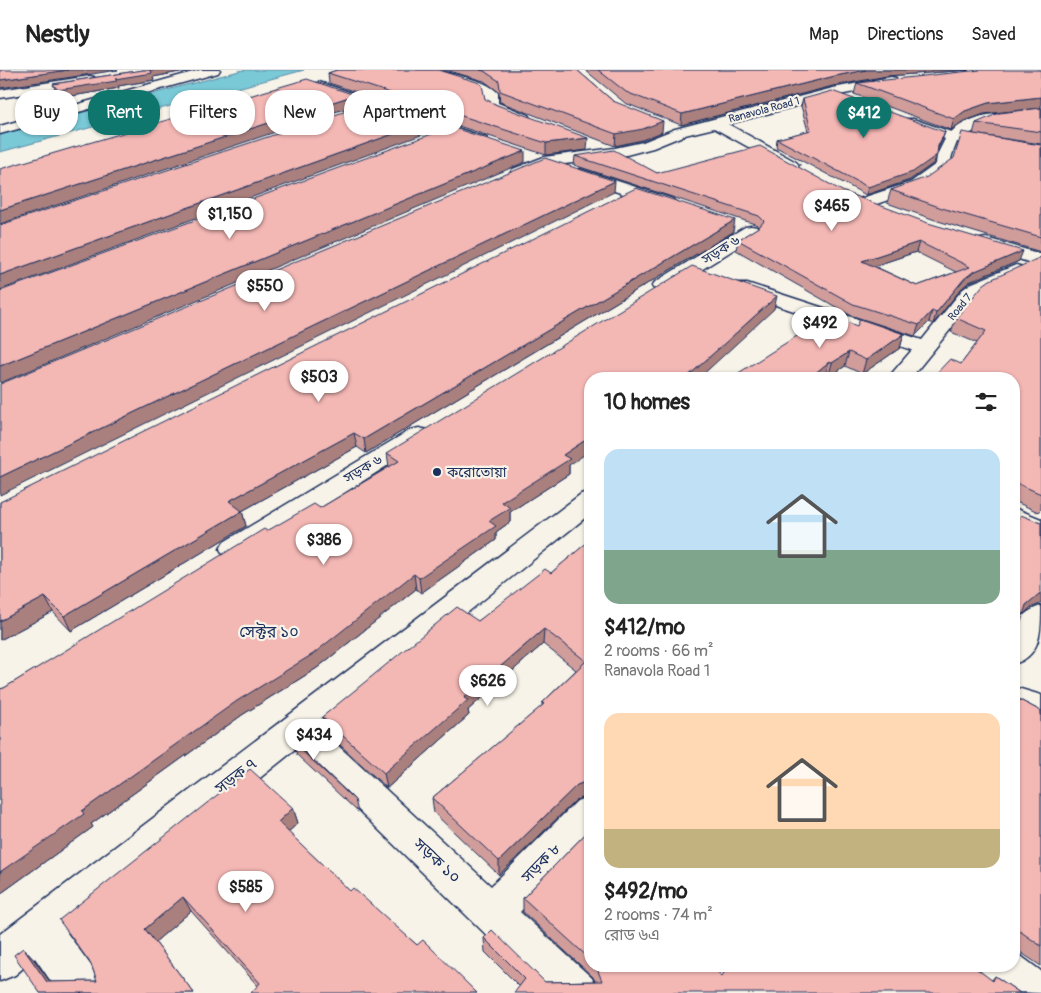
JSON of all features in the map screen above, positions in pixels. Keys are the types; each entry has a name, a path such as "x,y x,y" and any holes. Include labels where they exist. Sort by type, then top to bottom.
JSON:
{"street":[{"path":"0,130 214,70"},
{"path":"425,70 483,88 491,93 491,105 534,122"},
{"path":"336,75 309,83 344,95"},
{"path":"25,90 106,78"},
{"name":"Ranavola Road 1","path":"544,162 615,154 680,132 833,92 887,82 904,81"},
{"path":"0,94 15,92"},
{"path":"833,92 861,102"},
{"path":"865,203 917,185 944,166 943,154 952,136 975,124 1003,116 1030,116 1041,113"},
{"path":"892,116 952,136 1041,150"},
{"path":"0,121 15,117"},
{"path":"659,123 680,132"},
{"path":"716,123 807,173"},
{"path":"425,141 441,135"},
{"path":"464,135 498,146"},
{"path":"588,143 615,154"},
{"path":"525,156 679,207"},
{"path":"498,181 544,162"},
{"path":"607,205 633,192"},
{"path":"848,196 893,213"},
{"name":"সড়ক ৬","path":"646,296 688,270 742,228"},
{"path":"967,238 1041,260"},
{"name":"Road 7","path":"904,372 976,288 1041,260"},
{"path":"688,270 926,348"},
{"name":"সড়ক ৬","path":"212,562 442,421"},
{"name":"সড়ক ৭","path":"0,960 584,505"},
{"path":"1020,520 1041,530"},
{"path":"1020,644 1041,617"},
{"path":"1020,703 1041,710"},
{"name":"সড়ক ১০","path":"297,729 577,993"},
{"name":"সড়ক ৮","path":"492,913 584,819"},
{"path":"39,929 85,993"},
{"path":"1007,972 1036,993"}],"water":[{"path":"243,70 304,70 230,90 170,90 170,106 160,109 160,92"},
{"path":"88,111 88,128 78,131 78,113"},
{"path":"15,130 15,135 63,135 0,152 0,134"}],"building":[{"path":"0,70 68,70 0,80"},
{"path":"143,70 149,70 152,73 115,79 117,81 58,90 53,84"},
{"path":"337,70 438,70 477,82 482,85 485,99 497,105 588,138 546,143 464,117 464,90 381,90 328,73"},
{"path":"480,70 577,70 613,101 663,121 643,129 616,134 500,91 499,81"},
{"path":"598,70 866,70 682,114 626,92"},
{"path":"980,70 1041,70 1041,97 988,103 965,111 954,119 857,83"},
{"path":"307,79 344,91 344,99 334,102 334,90 269,90"},
{"path":"265,91 265,124 255,127 255,94"},
{"path":"832,91 945,132 938,146 937,155 913,172 868,187 777,139 811,130 803,99"},
{"path":"1041,108 1041,132 976,123 999,113"},
{"path":"344,112 344,135 390,135 0,275 0,225 274,135 334,135 334,115"},
{"path":"170,119 170,135 232,135 0,210 0,169 116,135 160,135 160,122"},
{"path":"464,131 525,151 0,366 0,291 429,135 464,135"},
{"path":"962,132 1041,145 1041,237 942,208 891,190 927,177 954,158"},
{"path":"760,146 844,192 928,223 1023,251 973,272 964,279 936,313 932,311 919,325 853,304 738,240 760,226 764,221 759,216 575,156 614,150 657,173","holes":["919,242 970,267 917,286 862,261"]},
{"path":"545,158 615,181 0,477 0,384"},
{"path":"636,188 735,220 364,439 354,433 229,501 242,511 64,616 45,597 0,621 0,502"},
{"path":"1041,257 1041,494 1020,485 1020,372 938,372 950,359 961,364 986,331 956,318 983,285"},
{"path":"692,266 777,296 693,372 584,372 584,441 563,455 570,459 502,502 510,508 489,521 496,526 419,578 414,574 313,654 237,701 82,811 84,814 0,872 0,689 264,529 267,531 314,504 320,508 399,461 387,453"},
{"path":"830,315 857,326 860,319 904,334 866,360 849,352 832,363 829,362 817,372 740,372"},
{"path":"1021,515 1041,523 1041,593 1026,605 1020,623"},
{"path":"584,545 584,659 544,629 464,698 468,700 384,773 322,717 457,607 478,621 545,569 551,573"},
{"path":"584,663 584,782 577,785 499,861 432,798 544,704 542,703"},
{"path":"1020,700 1041,711 1041,946 1020,931"},
{"path":"294,741 355,800 293,742"},
{"path":"250,769 293,808 278,822 350,891 353,888 417,945 423,940 477,993 251,993 260,983 183,897 145,929 194,993 40,993 14,955 23,948 47,982 97,981 91,964 59,920"},
{"path":"584,835 584,954 523,898"},
{"path":"492,930 545,982 602,981 598,972 718,972 722,976 724,972 981,972 993,981 995,976 1020,993 514,993 525,979 484,938"}],"place":[{"name":"করোতোয়া","path":"437,472"}],"district":[{"name":"সেক্টর ১০","path":"269,632"}]}
